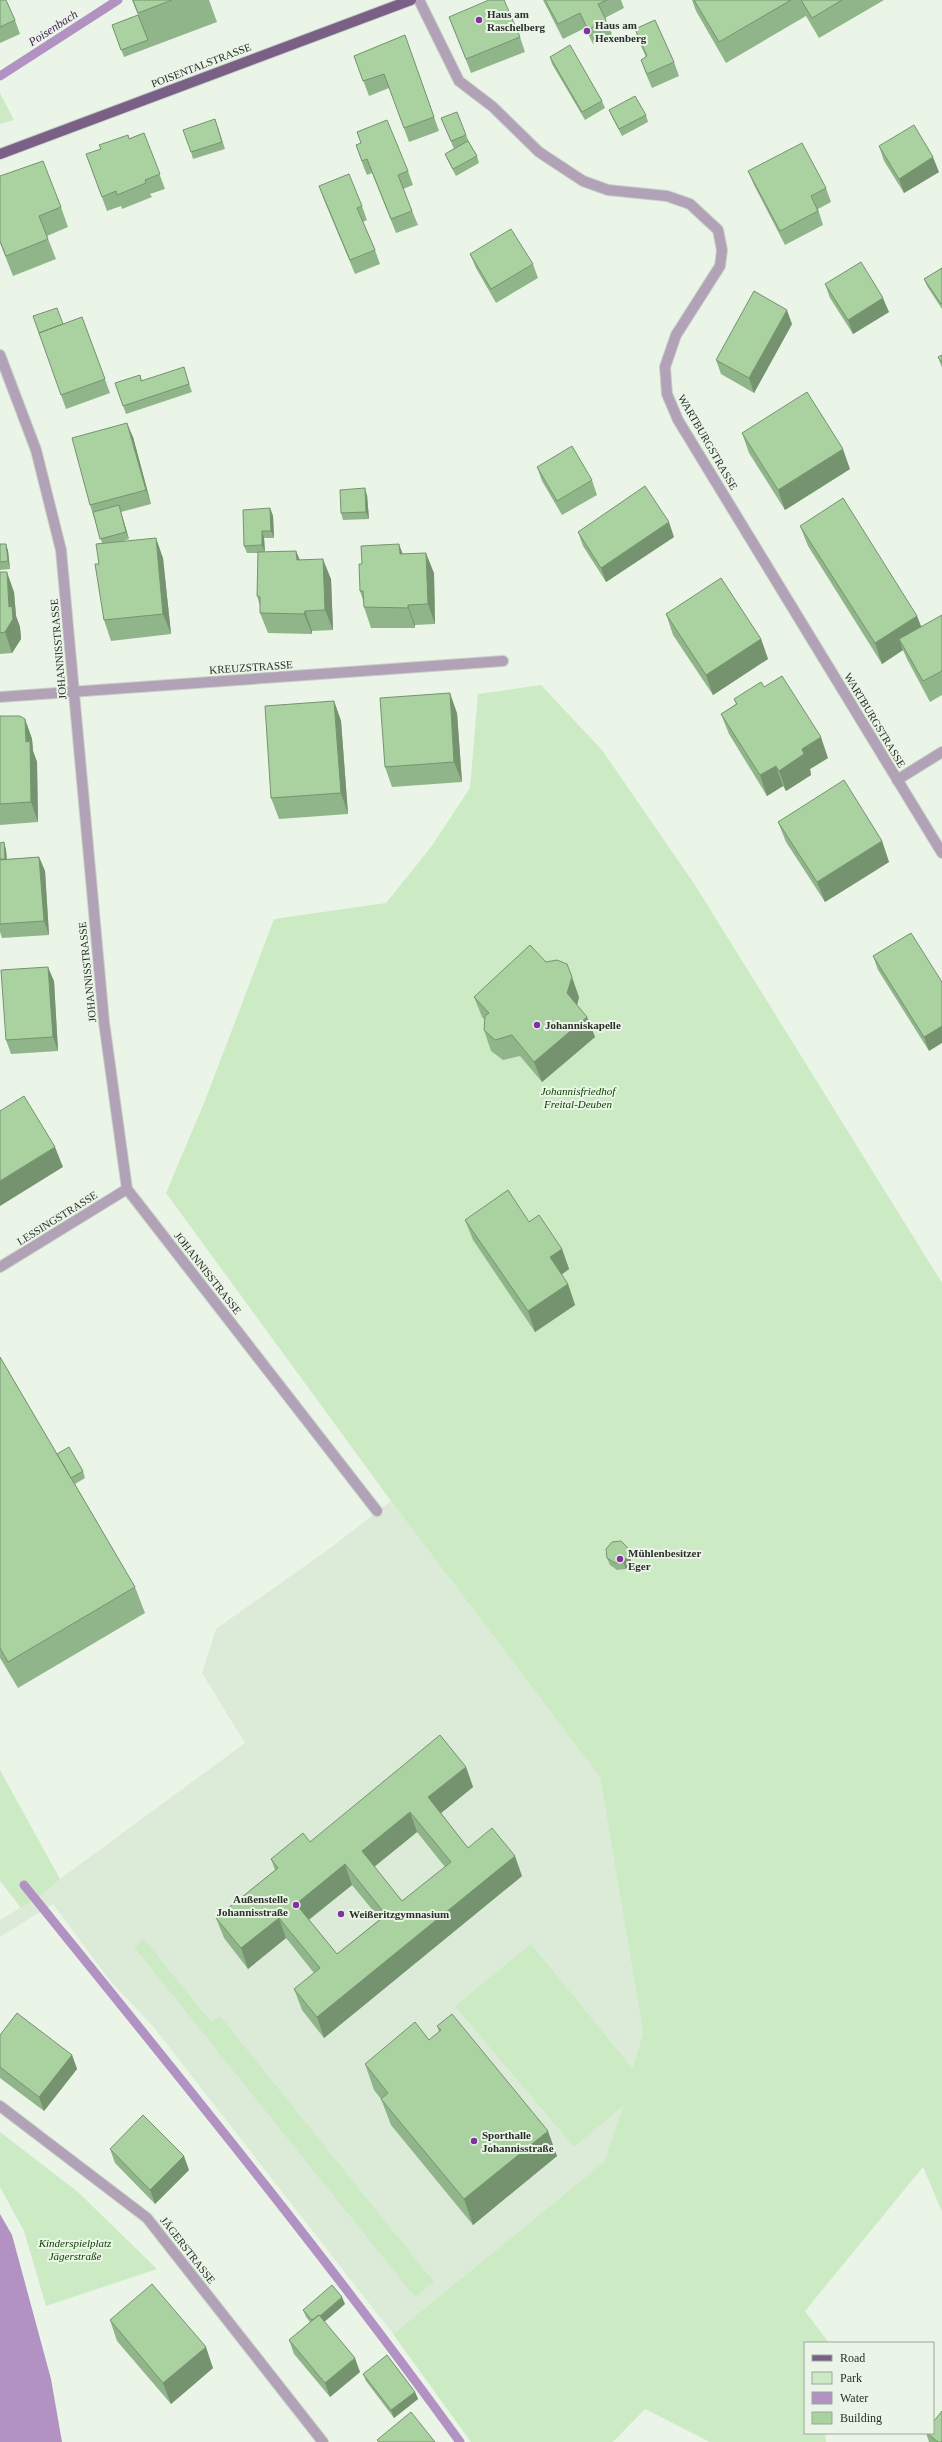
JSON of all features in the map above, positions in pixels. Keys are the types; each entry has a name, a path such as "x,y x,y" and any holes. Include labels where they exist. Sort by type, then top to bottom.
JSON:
{"main road":[{"name":"POISENTALSTRASSE","path":"0,154 411,0"}],"street":[{"name":"WARTBURGSTRASSE","path":"419,0 459,81 493,107 539,152 583,181 608,190 667,196 690,204 718,230 722,250 720,266 676,335 664,367 667,394 678,420 942,853"},
{"name":"JOHANNISSTRASSE","path":"0,355 36,450 61,550 104,1022 127,1189 377,1511"},
{"name":"KREUZSTRASSE","path":"0,696 503,662"},
{"path":"898,780 942,752"},
{"name":"LESSINGSTRASSE","path":"0,1267 127,1189"},
{"name":"JÄGERSTRASSE","path":"0,2106 147,2218 323,2442"}],"shaded area":[{"name":"Weißeritzgymnasium","path":"391,1501 600,1777 643,2033 625,2104 604,2162 393,2334 152,2025 111,1982 53,1904 0,1937 0,1920 46,1892 60,1879 245,1743 202,1673 216,1629 333,1546"}],"green space":[{"path":"0,93 14,120 0,124"},
{"name":"Johannisfriedhof Freital-Deuben","path":"541,685 602,750 695,885 942,1283 942,2212 923,2167 805,2311 828,2342 804,2342 804,2434 825,2434 826,2442 710,2442 645,2409 613,2442 471,2442 393,2334 604,2162 624,2105 574,2147 455,2006 531,1944 633,2069 643,2033 600,1777 391,1501 166,1193 206,1098 274,919 386,903 431,847 470,788 478,694"},
{"path":"0,1770 60,1879 46,1892 21,1908 0,1881"},
{"path":"144,1939 211,2022 220,2016 434,2282 415,2297 134,1947"},
{"name":"Kinderspielplatz Jägerstraße","path":"0,2132 78,2192 157,2269 46,2306 24,2231 0,2187"}],"water":[{"path":"0,2214 12,2235 51,2379 62,2442 0,2442"}],"building":[{"path":"0,0 6,0 15,20 0,27"},
{"path":"133,0 172,0 138,13"},
{"path":"489,0 504,0 520,37 466,59 449,17"},
{"path":"545,0 607,0 598,4 606,20 588,30 580,13 558,24"},
{"path":"694,0 791,0 719,42"},
{"path":"801,0 842,0 812,18"},
{"path":"138,15 148,40 121,50 112,25"},
{"path":"655,20 674,62 647,74 641,60 647,56 635,29"},
{"path":"405,35 434,117 404,128 384,74 363,81 354,56"},
{"path":"570,45 602,101 582,112 550,57"},
{"path":"635,96 646,115 619,129 609,110"},
{"path":"457,112 466,135 451,141 441,118"},
{"path":"215,119 222,142 191,152 183,130"},
{"path":"387,120 408,171 398,175 412,211 391,219 367,159 362,161 356,145 361,143 357,132"},
{"path":"914,125 933,157 899,179 879,146"},
{"path":"144,133 160,174 145,180 146,183 117,195 116,191 102,197 86,154 101,149 99,145 128,135 129,139"},
{"path":"468,141 477,156 453,169 445,154"},
{"path":"802,143 826,188 811,196 818,211 780,231 748,171"},
{"path":"43,161 61,207 39,216 48,239 6,256 0,241 0,176"},
{"path":"349,174 362,206 357,208 375,250 350,260 319,186"},
{"path":"511,229 533,264 491,289 470,254"},
{"path":"861,262 883,298 848,320 825,284"},
{"path":"942,268 942,303 941,304 924,279"},
{"path":"754,291 787,310 749,378 716,360"},
{"path":"57,308 63,324 39,333 33,316"},
{"path":"82,317 105,379 61,395 39,333"},
{"path":"942,355 942,363 938,357"},
{"path":"184,367 189,384 123,406 115,383 140,375 141,381"},
{"path":"807,392 843,449 778,490 742,433"},
{"path":"127,423 146,490 90,505 72,438"},
{"path":"572,446 592,480 557,501 537,467"},
{"path":"645,486 669,522 601,568 578,532"},
{"path":"365,488 366,512 341,513 340,490"},
{"path":"843,498 917,616 875,643 800,526"},
{"path":"119,505 126,532 100,539 93,512"},
{"path":"270,508 271,531 262,531 262,545 244,546 243,510"},
{"path":"156,538 163,614 104,620 95,564 99,564 96,544"},
{"path":"0,544 6,544 8,561 0,562"},
{"path":"399,544 400,554 426,553 428,604 408,605 408,608 364,607 363,591 360,591 359,564 362,564 361,546"},
{"path":"296,551 297,560 323,559 325,610 305,611 304,614 260,613 260,597 257,596 258,552"},
{"path":"0,572 7,572 9,607 12,606 13,619 5,632 0,633"},
{"path":"721,578 761,639 706,675 666,614"},
{"path":"942,615 942,671 923,681 899,639"},
{"path":"782,676 821,737 802,749 804,754 779,771 776,766 760,775 721,714 737,704 734,699 761,682 764,687"},
{"path":"450,693 454,762 385,767 380,698"},
{"path":"334,701 341,793 271,798 265,706"},
{"path":"0,716 20,716 25,719 26,742 30,741 31,802 0,804"},
{"path":"844,780 882,841 817,882 778,822"},
{"path":"4,842 5,859 0,859 0,843"},
{"path":"39,857 44,921 0,924 0,860"},
{"path":"911,933 942,982 942,1026 924,1037 873,956"},
{"name":"Johanniskapelle","path":"530,945 546,962 557,960 567,964 572,977 567,993 587,1017 534,1062 512,1035 495,1040 484,1030 485,1016 489,1013 474,997"},
{"path":"48,967 53,1037 6,1040 1,970"},
{"path":"24,1096 55,1147 0,1181 0,1111"},
{"path":"508,1190 529,1222 539,1215 562,1249 550,1257 568,1284 528,1311 465,1220"},
{"path":"0,1357 135,1587 8,1662 0,1648"},
{"path":"69,1447 83,1471 71,1478 57,1454"},
{"path":"621,1541 627,1547 628,1555 623,1562 615,1563 607,1558 606,1549 612,1542"},
{"path":"440,1735 466,1767 428,1797 468,1848 492,1828 515,1856 317,2017 294,1989 320,1968 279,1918 241,1948 216,1918 278,1868 271,1859 303,1833 310,1842","holes":["410,1812 451,1862 402,1901 362,1851","345,1864 386,1915 337,1954 296,1904"]},
{"path":"17,2013 72,2055 39,2097 0,2067 0,2035"},
{"name":"Sporthalle Johannisstraße","path":"452,2014 548,2131 464,2199 381,2099 388,2093 365,2064 415,2022 429,2040 441,2030 437,2026"},
{"path":"143,2115 184,2156 150,2190 110,2149"},
{"path":"152,2284 206,2347 163,2383 110,2320"},
{"path":"332,2285 342,2297 320,2316 319,2315 312,2320 303,2310"},
{"path":"319,2315 355,2358 325,2383 289,2340"},
{"path":"387,2355 415,2392 391,2410 363,2374"},
{"path":"942,2411 942,2442 938,2442 928,2434 934,2434 934,2421"},
{"path":"411,2412 435,2442 379,2442 377,2440"}],"waterway":[{"name":"Poisenbach","path":"0,76 118,0"},
{"path":"24,1885 246,2160 408,2371 460,2442"}],"place":[{"name":"Haus am Raschelberg","path":"479,20"},
{"name":"Haus am Hexenberg","path":"587,31"},
{"name":"Johanniskapelle","path":"537,1025"},
{"name":"Mühlenbesitzer Eger","path":"620,1559"},
{"name":"Außenstelle Johannisstraße","path":"296,1905"},
{"name":"Weißeritzgymnasium","path":"341,1914"},
{"name":"Sporthalle Johannisstraße","path":"474,2141"}]}
